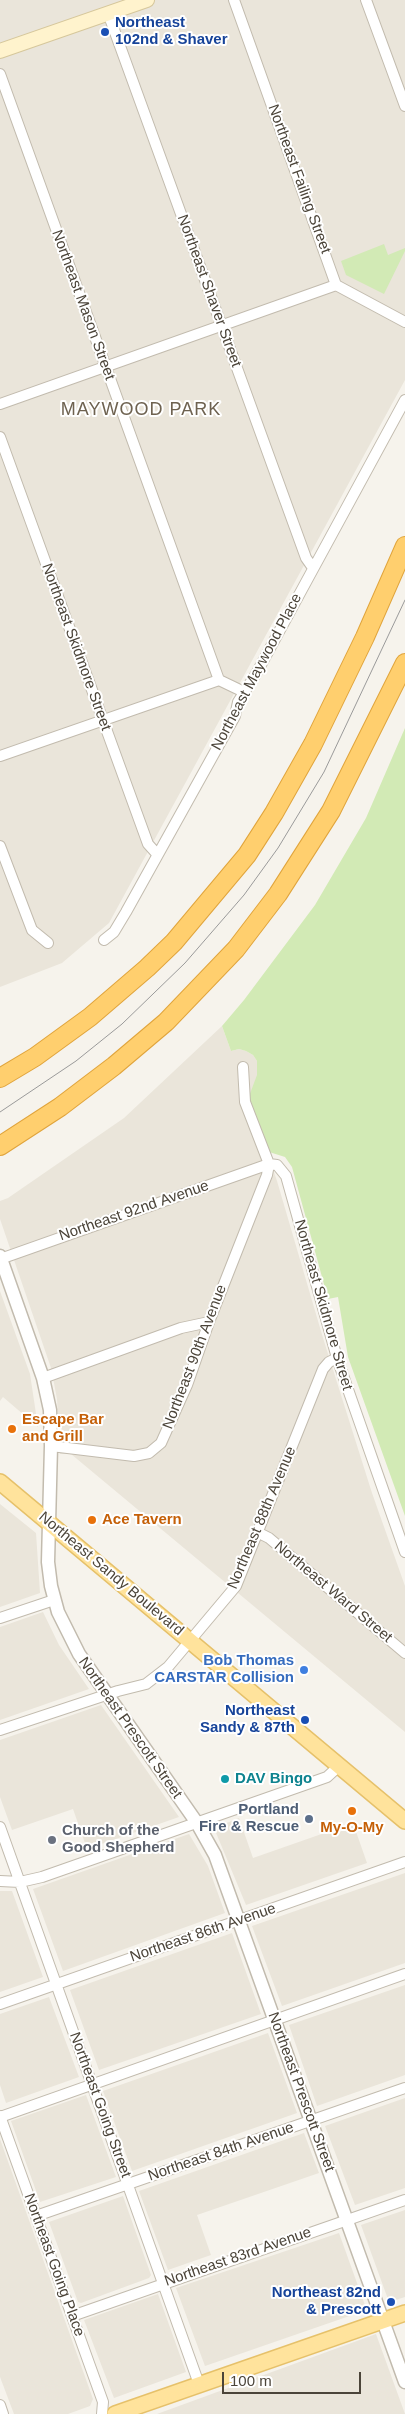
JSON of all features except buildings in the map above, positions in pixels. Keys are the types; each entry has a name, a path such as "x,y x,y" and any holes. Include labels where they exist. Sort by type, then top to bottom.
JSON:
{"highway":[{"path":"2,1076 90,1017 147,968 192,922 246,854 274,813 313,744 365,637 405,546"},
{"path":"0,1146 60,1107 134,1050 190,998 236,949 273,901 331,811 405,663"}],"main road":[{"path":"0,51 142,1"},
{"name":"Northeast Sandy Boulevard","path":"0,1482 405,1821"},
{"path":"115,2414 405,2313"}],"street":[{"name":"Northeast Failing Street","path":"234,0 336,285"},
{"path":"366,0 405,106"},
{"name":"Northeast Shaver Street","path":"108,13 306,558 313,568"},
{"name":"Northeast Mason Street","path":"0,74 219,680"},
{"path":"0,404 336,285 405,322"},
{"name":"Northeast Maywood Place","path":"104,940 114,932 126,912 235,716 238,702 256,674 405,400"},
{"name":"Northeast Skidmore Street","path":"0,437 148,844 157,854"},
{"path":"0,756 219,680 244,692"},
{"path":"0,846 32,930 48,944"},
{"path":"243,1067 246,1102 268,1164"},
{"name":"Northeast Skidmore Street","path":"268,1164 277,1165 286,1176 337,1358 405,1552"},
{"name":"Northeast 92nd Avenue","path":"0,1258 268,1164"},
{"name":"Northeast 90th Avenue","path":"51,1446 134,1456 153,1451 161,1443 187,1385 209,1322 267,1175 268,1164"},
{"name":"Northeast Prescott Street","path":"0,1258 43,1378 50,1410 48,1562 54,1600 71,1642 197,1823 215,1855 405,2382"},
{"path":"43,1378 181,1328 209,1322"},
{"name":"Northeast 88th Avenue","path":"0,1730 138,1686 154,1679 191,1641 231,1594 258,1533 323,1368 325,1364 337,1358"},
{"name":"Northeast Ward Street","path":"258,1533 269,1538 405,1653"},
{"path":"0,1618 54,1600"},
{"path":"0,1881 20,1882 42,1877 327,1777 339,1766"},
{"name":"Northeast Going Street","path":"0,1826 199,2384"},
{"name":"Northeast 86th Avenue","path":"0,2004 405,1862"},
{"path":"0,2116 405,1974"},
{"name":"Northeast 84th Avenue","path":"36,2216 405,2088"},
{"name":"Northeast Going Place","path":"0,2116 103,2402 102,2414"},
{"name":"Northeast 83rd Avenue","path":"72,2316 405,2200"},
{"path":"0,2405 3,2414"}],"shaded area":[{"path":"0,0 405,0 405,380 109,923 62,963 0,987"},
{"path":"222,1026 231,1051 239,1049 246,1051 253,1055 257,1061 254,1113 277,1181 323,1338 372,1493 405,1586 405,1732 71,1454 60,1454 57,1399 51,1368 0,1219 0,1201 8,1198 124,1118"},
{"path":"0,1291 30,1374 38,1427 3,1397 0,1401"},
{"path":"0,1504 36,1533 40,1593 0,1607"},
{"path":"43,1612 59,1645 89,1689 0,1720 0,1627"},
{"path":"101,1705 179,1817 87,1849 73,1809 12,1830 0,1797 0,1740"},
{"path":"239,1818 253,1858 353,1823 367,1863 246,1905 214,1828"},
{"path":"189,1834 208,1866 225,1913 63,1971 33,1889"},
{"path":"405,1873 405,1963 282,2006 252,1926"},
{"path":"0,1891 12,1891 43,1977 0,1992"},
{"path":"232,1933 261,2014 99,2070 70,1990"},
{"path":"405,1985 405,2075 317,2106 289,2025"},
{"path":"49,1997 79,2077 6,2103 0,2085 0,2014"},
{"path":"268,2033 297,2113 132,2171 103,2091"},
{"path":"86,2095 116,2177 40,2202 11,2121"},
{"path":"405,2098 405,2188 355,2205 325,2126"},
{"path":"304,2133 319,2173 197,2215 211,2255 168,2270 139,2191"},
{"path":"0,2139 93,2399 90,2406 68,2414 14,2414 0,2377"},
{"path":"123,2196 151,2275 149,2278 81,2303 78,2302 49,2222"},
{"path":"405,2210 405,2297 389,2302 361,2225"},
{"path":"339,2233 366,2308 364,2311 205,2366 176,2288"},
{"path":"158,2294 186,2372 114,2398 84,2320"},
{"path":"376,2334 405,2414 157,2414"}],"green space":[{"path":"384,244 388,255 405,248 405,251 384,294 346,275 341,261"},
{"path":"405,728 405,1516 348,1357 338,1297 328,1299 292,1167 285,1157 266,1151 248,1099 257,1075 257,1061 253,1055 246,1051 239,1049 231,1051 222,1026 244,1000 315,905 366,818"}],"tram line":[{"path":"0,1112 76,1061 122,1024 185,963 244,895 278,848 324,772 405,600"}],"place":[{"name":"Northeast 102nd & Shaver","path":"105,32"},
{"name":"Escape Bar and Grill","path":"12,1429"},
{"name":"Ace Tavern","path":"92,1520"},
{"name":"Bob Thomas CARSTAR Collision","path":"304,1670"},
{"name":"Northeast Sandy & 87th","path":"305,1720"},
{"name":"DAV Bingo","path":"225,1779"},
{"name":"My-O-My","path":"352,1811"},
{"name":"Portland Fire & Rescue","path":"309,1819"},
{"name":"Church of the Good Shepherd","path":"52,1840"},
{"name":"Northeast 82nd & Prescott","path":"391,2302"}],"district":[{"name":"MAYWOOD PARK","path":"141,410"}]}
